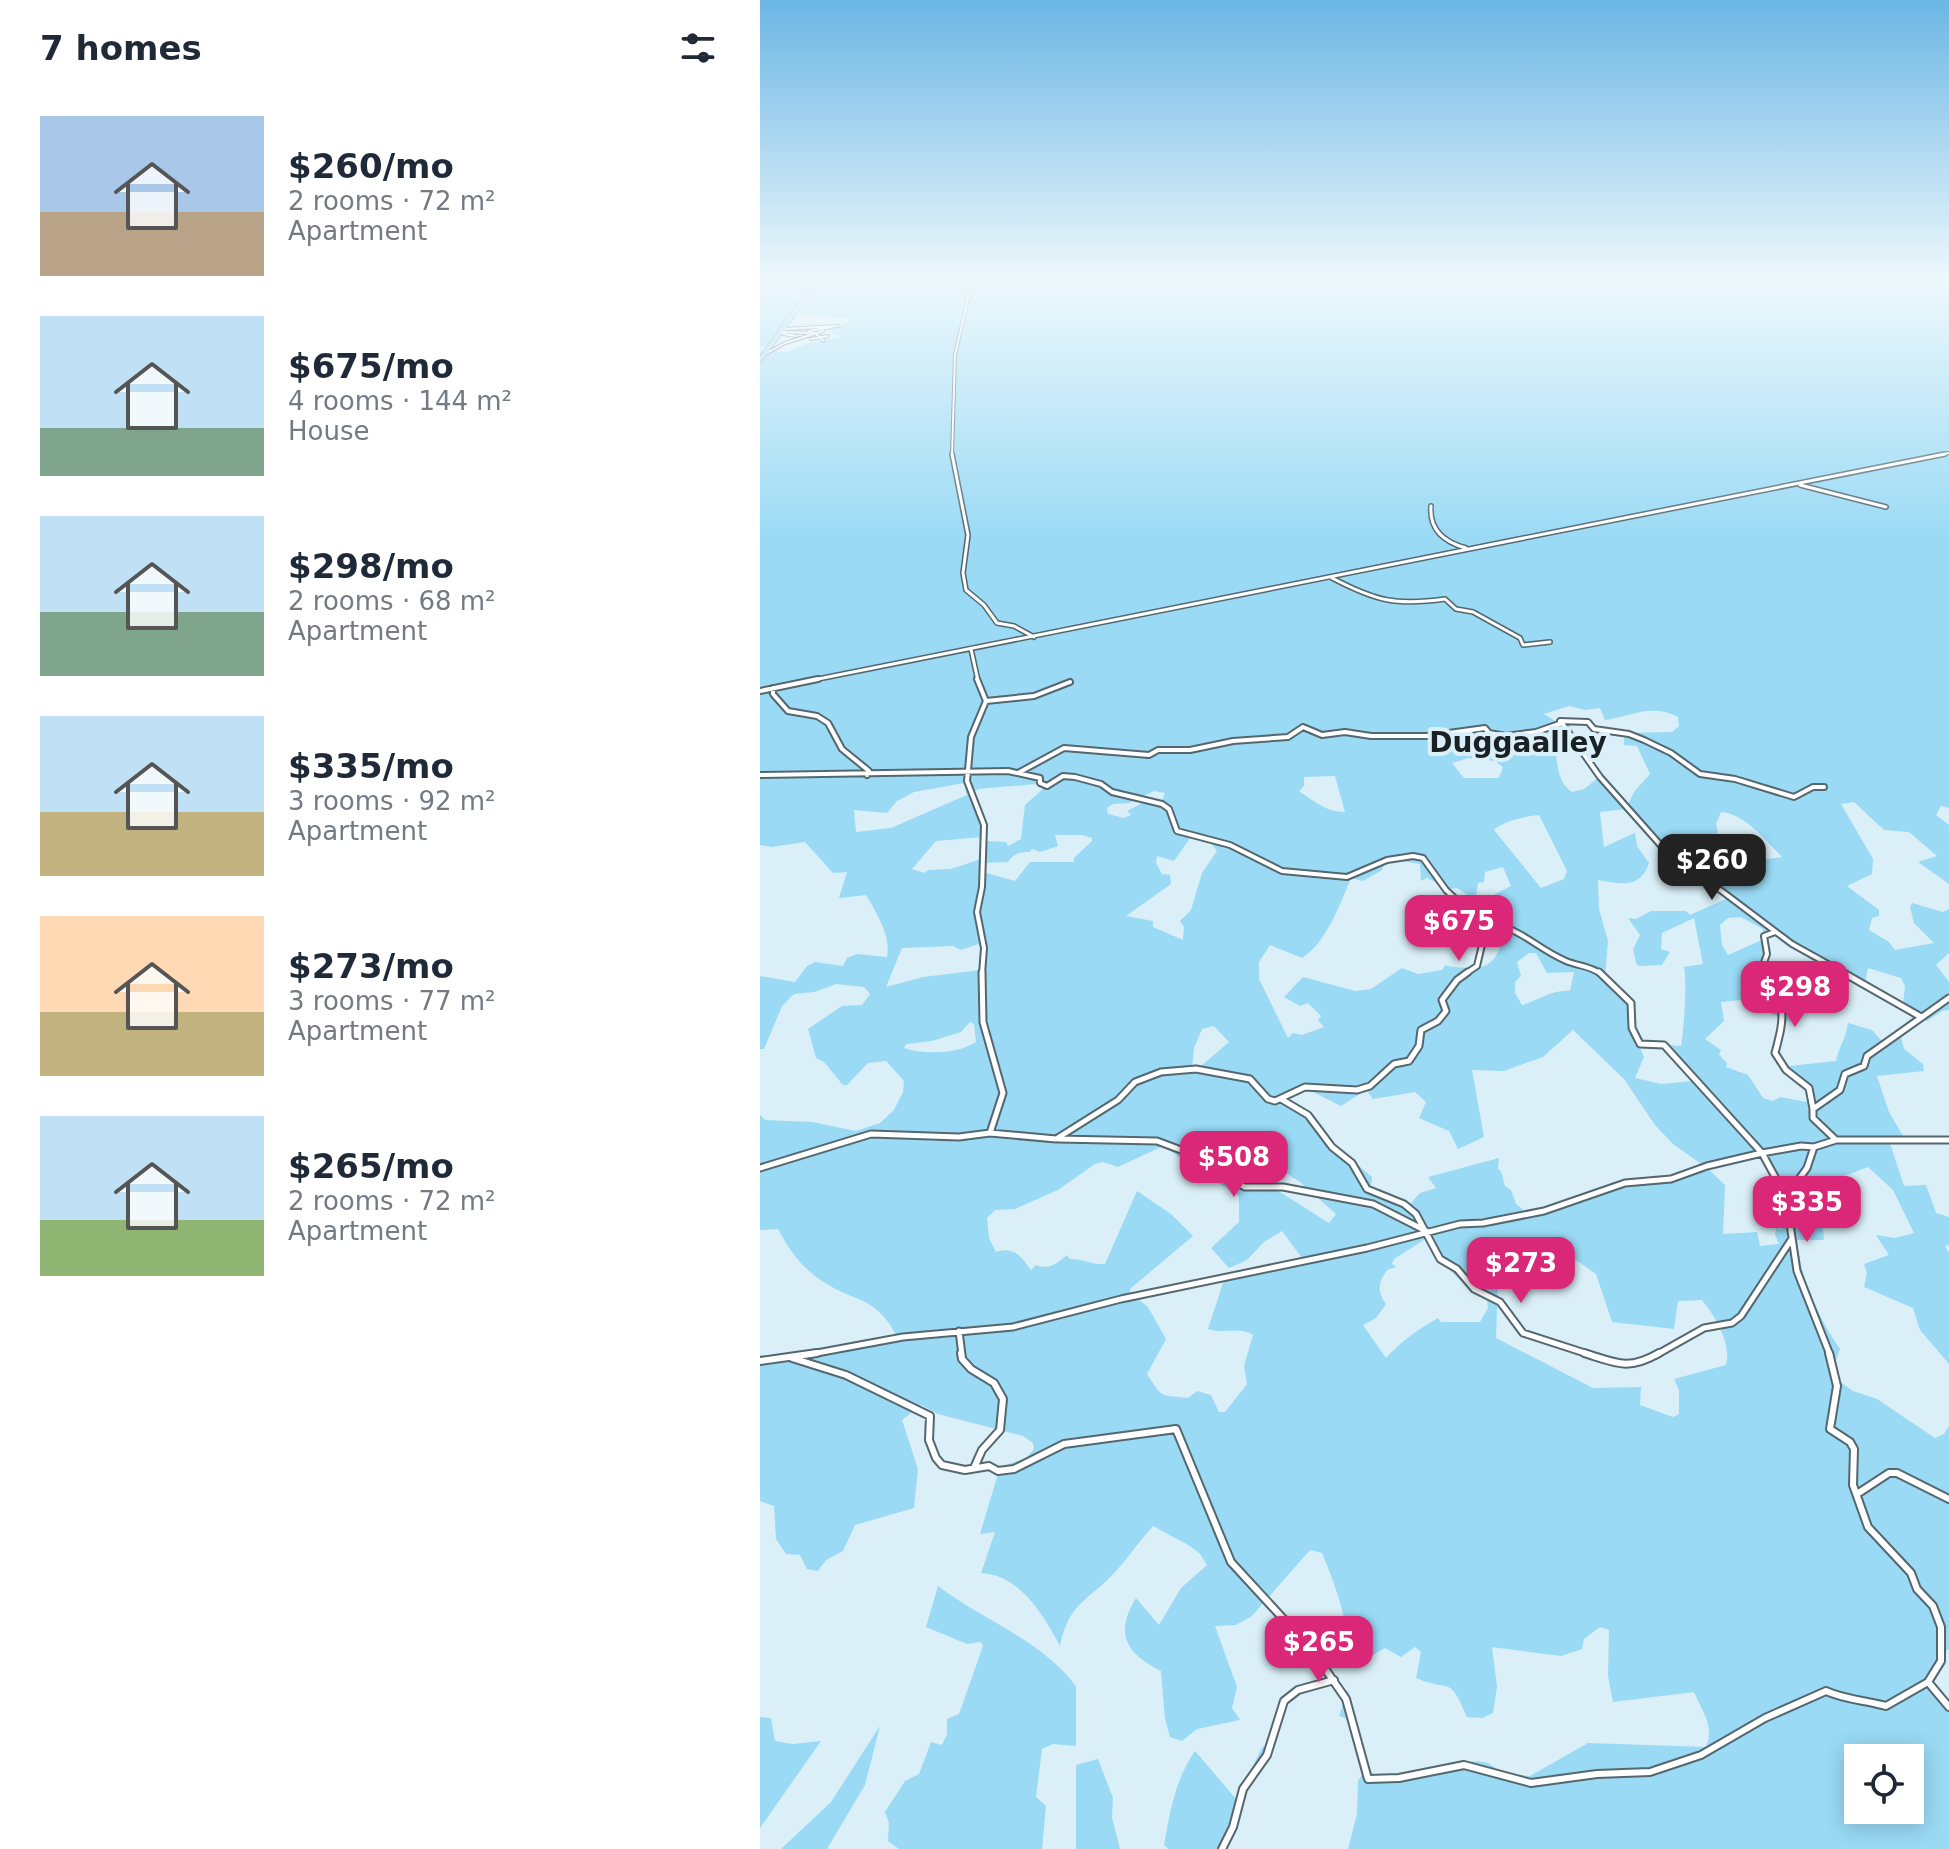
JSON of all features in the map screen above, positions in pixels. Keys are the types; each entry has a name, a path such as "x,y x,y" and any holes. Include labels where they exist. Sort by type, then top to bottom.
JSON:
{"street":[{"path":"955,367 952,463 968,535 963,573 966,590 984,605 997,623 1014,626 1034,637"},
{"path":"760,691 1949,453"},
{"path":"1799,484 1886,507"},
{"path":"1431,506 1429,516 1434,530 1450,542 1473,549"},
{"path":"1332,577 1364,594 1401,603 1445,599 1456,609 1473,612 1520,638 1523,645 1550,642"},
{"path":"971,649 975,673 986,701 971,737 968,771 968,790 984,825 982,887 977,912 984,948 981,983 983,1022 1003,1093 990,1133"},
{"path":"986,701 1034,696 1070,682"},
{"path":"773,688 773,694 788,711 817,716 830,724 842,749 861,762 869,771 867,775"},
{"path":"1018,773 1066,747 1079,751 1149,755 1158,750 1190,750 1233,741 1292,737 1303,727 1322,735 1345,732 1371,736 1427,736 1482,728 1498,736 1532,733 1562,723 1560,721 1586,722 1594,729 1630,734 1671,753 1705,776 1735,779 1794,797 1813,787 1824,787"},
{"path":"1562,723 1600,777 1664,849 1673,864 1719,889 1775,932 1921,1017"},
{"path":"760,775 968,771 1018,773 1040,778 1040,783 1047,786 1063,776 1101,784 1112,792 1162,804 1169,809 1177,831 1230,845 1282,871 1347,877 1387,860 1413,856 1423,858 1446,890 1469,914 1482,922 1506,925 1566,961 1596,970 1631,1003 1632,1028 1640,1044 1664,1045 1762,1153 1786,1197 1797,1271 1823,1332 1837,1386 1830,1429 1850,1442 1854,1449 1853,1485 1868,1527 1911,1573 1917,1589 1933,1606 1941,1627 1941,1661 1928,1682 1886,1706 1867,1700 1844,1699 1826,1691 1765,1718 1701,1755 1650,1772 1601,1773 1531,1783 1464,1765 1399,1778 1368,1779 1355,1739 1349,1705 1334,1680 1286,1620 1231,1562 1176,1429 1064,1444 1014,1469 965,1470 946,1467 938,1462 929,1440 930,1416 866,1383 792,1358"},
{"path":"1056,1139 1118,1100 1135,1082 1161,1072 1196,1069 1250,1079 1268,1099 1281,1099 1305,1087 1357,1090 1370,1086 1394,1064 1409,1061 1419,1046 1421,1030 1438,1021 1446,1011 1442,1000 1450,987 1477,966 1486,933 1482,922"},
{"path":"1775,932 1764,936 1767,954 1761,971 1777,992 1785,1017 1775,1053 1786,1070 1809,1088 1813,1118 1836,1140"},
{"path":"1813,1109 1840,1090 1845,1074 1864,1066 1867,1056 1949,998"},
{"path":"1281,1099 1308,1115 1332,1147 1352,1163 1367,1189 1409,1208 1426,1231 1440,1259 1457,1269 1474,1289 1500,1302 1523,1333 1541,1342 1627,1366 1640,1364 1704,1328 1737,1320 1791,1240"},
{"path":"760,1168 871,1134 959,1137 990,1133 1056,1139 1157,1141 1205,1159 1218,1172 1245,1187 1283,1187 1373,1204 1426,1231"},
{"path":"760,1361 903,1337 1013,1327 1121,1299 1367,1248 1426,1231 1544,1211 1625,1183 1671,1179 1707,1166 1762,1153 1801,1146 1814,1147 1836,1140 1949,1140"},
{"path":"1786,1197 1793,1184 1806,1174 1814,1147"},
{"path":"959,1331 962,1359 971,1369 994,1383 1003,1399 1000,1430 982,1450 974,1468"},
{"path":"1857,1494 1889,1473 1897,1473 1949,1499"},
{"path":"1222,1849 1233,1827 1243,1789 1267,1755 1284,1701 1298,1690 1334,1680"},
{"path":"1928,1682 1949,1707"}],"shaded area":[{"path":"760,367 1949,367 1949,808 1941,806 1936,815 1949,825 1949,884 1918,862 1937,856 1909,832 1884,830 1854,802 1841,804 1873,859 1872,874 1847,886 1879,910 1879,916 1872,918 1869,930 1889,942 1895,950 1934,943 1914,923 1910,907 1912,903 1943,912 1949,909 1949,953 1936,965 1949,982 1949,1010 1927,1021 1922,1018 1900,1033 1904,1049 1923,1064 1924,1071 1877,1076 1889,1112 1903,1136 1949,1139 1889,1140 1904,1186 1926,1185 1936,1213 1949,1217 1949,1245 1945,1246 1949,1253 1949,1364 1920,1330 1913,1308 1864,1287 1867,1273 1864,1264 1889,1255 1876,1235 1895,1238 1914,1233 1893,1190 1868,1167 1831,1181 1838,1193 1824,1214 1824,1240 1797,1240 1811,1297 1840,1349 1835,1363 1836,1379 1853,1391 1877,1399 1935,1438 1944,1434 1949,1426 1949,1650 1943,1666 1933,1679 1938,1692 1949,1702 1949,1849 1348,1849 1357,1814 1358,1781 1363,1773 1348,1719 1339,1716 1348,1690 1373,1776 1477,1761 1489,1763 1505,1772 1530,1776 1588,1743 1706,1747 1709,1733 1706,1719 1694,1692 1613,1702 1608,1676 1609,1630 1600,1627 1584,1639 1582,1649 1561,1656 1492,1647 1497,1687 1493,1713 1482,1718 1467,1717 1452,1690 1416,1678 1421,1652 1415,1647 1401,1657 1385,1648 1352,1667 1342,1609 1333,1581 1322,1553 1310,1550 1252,1616 1236,1625 1215,1626 1237,1687 1232,1708 1240,1720 1197,1729 1182,1741 1170,1737 1165,1719 1161,1671 1132,1649 1125,1632 1126,1622 1136,1598 1159,1625 1181,1588 1207,1565 1200,1554 1153,1526 1116,1571 1075,1610 1060,1646 1029,1598 1007,1581 981,1573 995,1532 980,1534 1000,1467 1026,1458 1034,1449 1033,1443 1023,1436 938,1414 921,1405 902,1420 918,1469 914,1508 855,1525 843,1551 826,1560 818,1571 807,1569 800,1555 786,1554 776,1539 774,1506 760,1501 760,1355 786,1356 896,1335 872,1306 834,1288 808,1270 778,1229 760,1230 760,1115 765,1120 812,1122 856,1131 880,1123 894,1110 903,1092 904,1081 886,1061 868,1063 847,1085 843,1085 824,1062 816,1058 808,1029 842,1006 862,1005 870,994 864,987 836,984 814,992 794,994 782,1006 764,1049 760,1049 760,976 795,982 807,966 815,962 843,966 847,958 857,954 887,957 888,949 882,925 866,895 839,898 847,872 833,873 805,842 771,847 760,845","holes":["1569,706 1585,710 1600,708 1605,720 1660,711 1678,717 1679,726 1672,732 1624,733 1624,745 1637,746 1650,774 1634,792 1628,805 1600,773 1584,789 1572,792 1568,788 1562,780 1556,756 1546,749 1568,739 1562,725 1544,714","1468,758 1495,761 1503,767 1499,778 1464,778 1452,763","1335,776 1345,812 1315,802 1299,791 1304,786 1304,777","964,783 967,795 891,828 856,832 854,810 887,813 897,801 914,792","1037,784 1045,787 1025,805 1021,839 1008,846 1006,842 987,841 985,819 971,793 978,789","1154,791 1165,793 1161,803 1142,803 1127,811 1131,815 1124,818 1108,814 1107,808 1113,804 1129,803","1626,809 1661,848 1661,862 1728,898 1690,915 1686,911 1651,911 1636,919 1628,918 1640,935 1633,949 1639,966 1662,965 1670,952 1661,949 1662,933 1694,918 1703,964 1684,967 1685,1005 1681,1046 1642,1043 1634,1025 1635,1006 1605,976 1608,941 1599,909 1598,880 1629,883 1641,877 1649,863 1637,846 1635,833 1604,847 1600,812","1721,812 1730,814 1747,823 1782,857 1752,861 1742,852 1719,858 1705,836 1718,833 1716,824","1539,815 1567,871 1564,879 1541,888 1494,830 1502,824","1055,835 1092,838 1074,862 1030,862 1015,881 983,872 984,863 1008,862 1032,849 1040,852 1058,846","982,837 981,859 951,869 924,873 912,869 936,841","1190,838 1210,842 1217,851 1202,873 1191,910 1180,921 1184,927 1183,940 1153,927 1153,921 1126,916 1171,884 1170,875 1162,874 1156,863 1157,856 1174,861","1396,860 1420,864 1421,881 1427,878 1448,889 1457,888 1472,898 1476,895 1478,883 1484,882 1485,872 1503,867 1511,886 1495,894 1495,900 1511,904 1512,910 1496,956 1482,967 1445,965 1442,970 1418,974 1402,968 1371,989 1355,991 1303,977 1284,997 1300,1006 1308,1003 1321,1016 1318,1020 1324,1027 1302,1035 1293,1033 1288,1038 1259,979 1259,962 1270,945 1302,958 1319,942 1332,922 1351,878 1363,881 1382,870 1385,862","1741,917 1763,929 1762,940 1728,955 1722,945 1720,925 1728,918","1777,936 1914,1016 1883,1042 1872,1030 1848,1023 1836,1061 1780,1067 1808,1093 1807,1102 1780,1097 1773,1101 1763,1098 1748,1075 1726,1067 1727,1063 1719,1055 1721,1050 1705,1039 1724,1021 1721,1002 1741,1000 1790,1022 1781,992 1764,972 1769,962 1765,940","982,943 985,960 981,970 923,977 886,987 902,948 953,946 961,950","1529,953 1536,953 1547,973 1574,972 1570,991 1552,993 1522,1005 1515,993 1515,982 1521,976 1517,962","1868,968 1901,978 1905,986 1903,1004 1899,1005 1865,984","970,1022 974,1024 976,1042 969,1046 931,1052 904,1048 906,1044 932,1041 961,1032","1214,1026 1229,1042 1200,1067 1192,1068 1194,1048 1202,1029","1573,1030 1624,1079 1655,1125 1673,1144 1704,1166 1672,1177 1626,1181 1527,1213 1516,1204 1511,1190 1505,1186 1498,1169 1499,1158 1428,1177 1436,1188 1420,1193 1409,1205 1379,1194 1371,1187 1372,1177 1337,1147 1308,1111 1284,1099 1305,1088 1341,1106 1366,1090 1373,1099 1415,1092 1426,1102 1419,1118 1449,1131 1458,1149 1484,1137 1472,1070 1504,1071 1543,1057","1661,1046 1692,1081 1661,1084 1635,1078 1644,1057 1640,1048","1163,1146 1194,1167 1187,1175 1190,1179 1200,1179 1224,1154 1284,1172 1336,1214 1329,1223 1261,1180 1215,1180 1239,1196 1239,1222 1211,1248 1229,1268 1247,1260 1264,1242 1282,1231 1302,1258 1129,1295 1131,1288 1193,1236 1171,1214 1137,1191 1105,1264 1070,1259 1067,1255 1053,1265 1036,1265 1031,1270 1016,1254 1008,1250 996,1252 989,1238 987,1218 995,1210 1015,1209 1058,1190 1095,1164 1103,1162 1118,1167","1753,1156 1761,1157 1783,1194 1783,1217 1780,1219 1783,1230 1776,1228 1775,1235 1779,1244 1760,1246 1757,1232 1723,1234 1725,1185 1707,1168","1427,1238 1453,1273 1487,1300 1488,1308 1480,1322 1441,1322 1438,1318 1410,1336 1386,1358 1363,1325 1376,1318 1386,1304 1380,1287 1387,1270 1396,1267 1392,1264 1394,1259","1525,1241 1579,1262 1596,1274 1612,1322 1674,1329 1678,1301 1702,1300 1721,1331 1727,1348 1726,1365 1674,1379 1679,1390 1679,1414 1673,1417 1640,1405 1641,1387 1593,1388 1496,1338 1498,1282 1513,1245","1224,1280 1208,1329 1243,1331 1253,1335 1244,1366 1247,1384 1225,1412 1219,1412 1211,1395 1197,1391 1188,1398 1171,1396 1162,1394 1156,1387 1147,1374 1166,1339 1148,1307 1138,1299"]},
{"path":"938,1586 1046,1655 1076,1686 1076,1746 1053,1744 1042,1749 1036,1797 1046,1806 1042,1849 899,1849 888,1841 889,1823 885,1812 905,1781 919,1774 931,1742 942,1745 947,1734 947,1719 959,1714 983,1646 981,1642 967,1644 926,1627"},
{"path":"760,1717 771,1718 775,1741 793,1744 821,1741 760,1828"},
{"path":"880,1726 865,1785 827,1849 781,1849 831,1802"},
{"path":"1263,1746 1272,1751 1249,1788 1227,1849 1169,1849 1164,1845 1178,1785 1195,1751 1236,1799"},
{"path":"1098,1759 1113,1798 1112,1817 1120,1849 1076,1849 1076,1765"}],"district":[{"name":"Duggaalley","path":"1518,742"}]}
